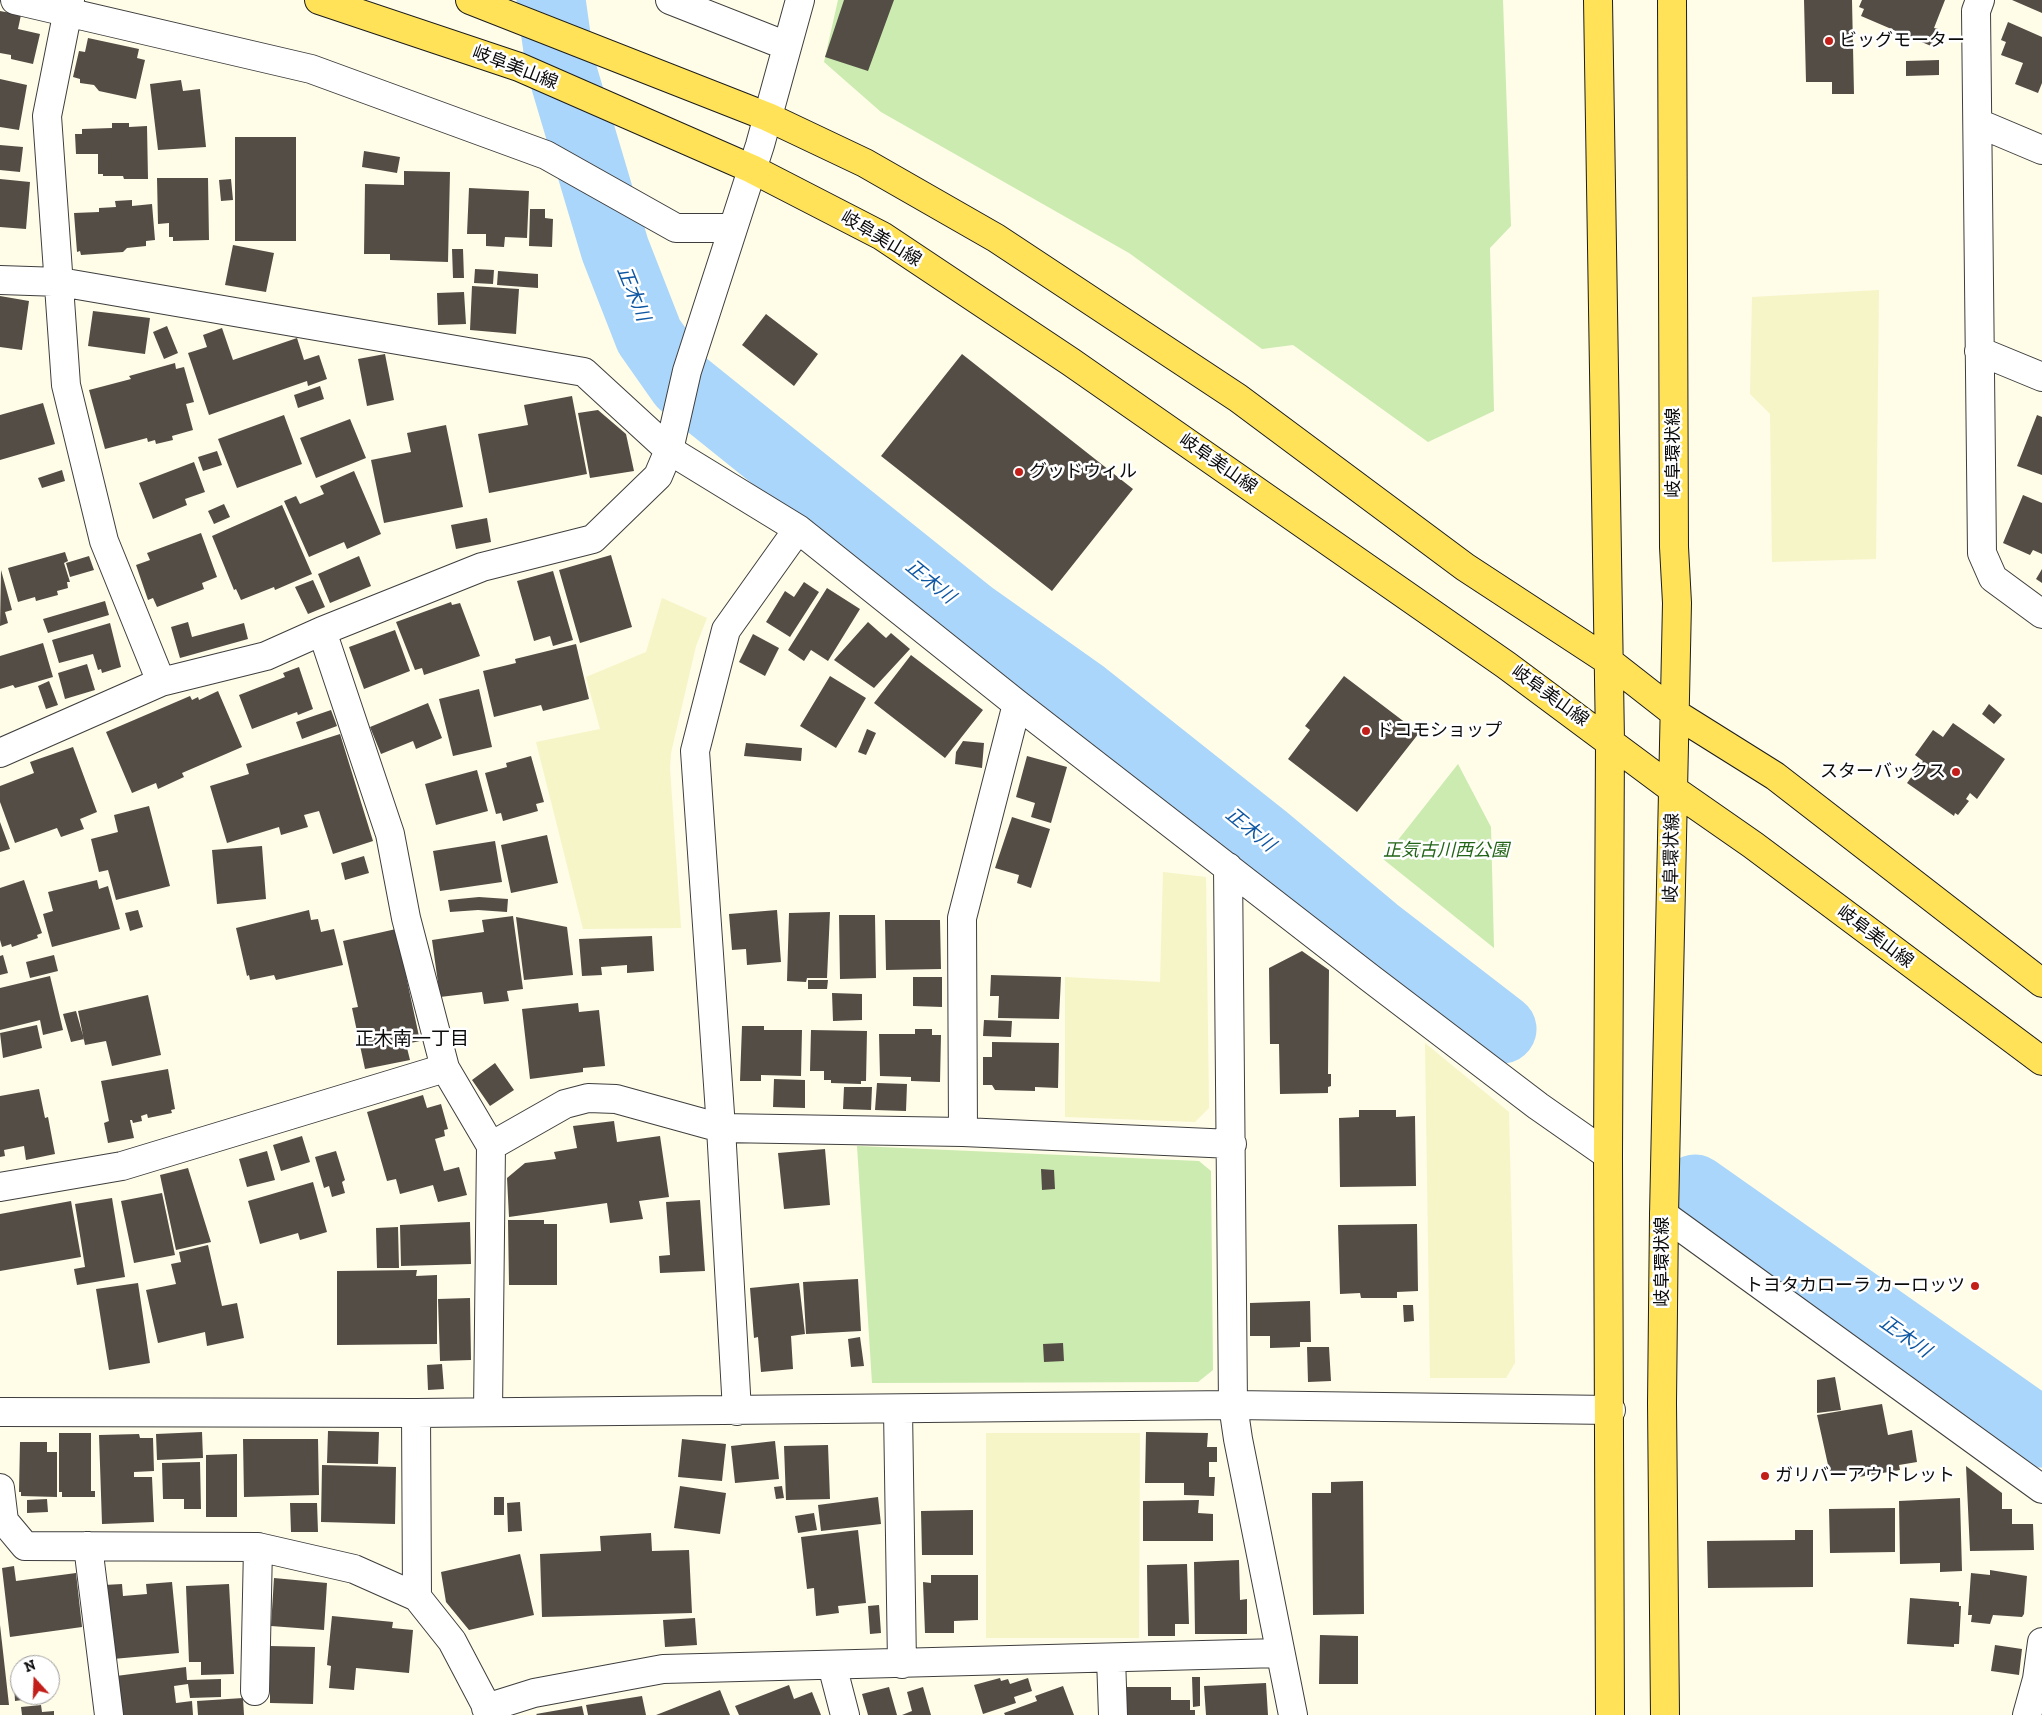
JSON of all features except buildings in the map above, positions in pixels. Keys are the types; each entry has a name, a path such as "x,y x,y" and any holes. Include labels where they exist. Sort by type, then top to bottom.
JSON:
{"main road":[{"name":"岐阜美山線","path":"319,0 519,67 752,169 882,236 1434,614 1610,740 1674,790 1753,845 2042,1061"},
{"path":"470,0 768,117 865,163 996,238 1238,398 1472,572 1607,660 1676,714 1775,776 2042,983"},
{"path":"1598,0 1607,660 1610,740 1608,1155 1610,1715"},
{"name":"岐阜環状線","path":"1665,1715 1664,1215 1676,714 1672,0"}],"street":[{"path":"15,0 68,6 312,69 546,155 630,200 676,228 732,228"},
{"path":"670,0 787,46"},
{"path":"0,753 160,682 266,656 322,631 482,567 594,539 658,476 669,450 687,371 768,117 800,0"},
{"path":"1980,0 1976,12 1982,553 1993,578 2042,614"},
{"path":"68,6 47,116 66,385 104,541 160,682"},
{"path":"1978,123 2042,150"},
{"path":"0,280 60,282 584,372 669,450 798,529 1017,704 1370,978 1538,1106 1608,1155"},
{"path":"1979,351 2042,377"},
{"path":"738,1411 695,752 726,630 798,529"},
{"path":"322,631 390,834 406,918 445,1068 490,1146 488,1411"},
{"path":"962,1132 962,918 1017,704"},
{"path":"1228,866 1233,1405 1238,1439 1293,1715"},
{"path":"0,1187 122,1166 445,1068"},
{"path":"490,1146 565,1104 588,1098 616,1099 721,1128 962,1132 1232,1144"},
{"path":"1664,1215 2042,1489"},
{"path":"0,1412 416,1413 488,1411 898,1410 1233,1405 1610,1410"},
{"path":"898,1410 902,1664"},
{"path":"416,1413 417,1597"},
{"path":"0,1488 4,1521 25,1546 258,1547 354,1569 417,1597 452,1641 488,1711 534,1693 663,1669 902,1664 1280,1652"},
{"path":"88,1546 108,1715"},
{"path":"255,1691 258,1547"},
{"path":"2027,1715 2038,1679 2042,1642"},
{"path":"1111,1658 1113,1715"},
{"path":"832,1665 845,1715"}],"green space":[{"path":"838,0 1503,0 1511,226 1490,248 1494,411 1428,442 1293,345 1262,349 1129,253 881,112 824,62"},
{"path":"1879,290 1876,559 1772,562 1770,414 1750,394 1752,297"},
{"path":"662,598 707,618 696,646 671,753 670,768 681,928 583,929 536,742 600,729 586,677 646,652"},
{"name":"正気古川西公園","path":"1458,764 1491,827 1494,948 1383,859"},
{"path":"1163,872 1206,877 1209,1108 1195,1122 1065,1117 1065,977 1160,982"},
{"path":"1425,1043 1509,1112 1515,1363 1506,1378 1430,1378"},
{"path":"857,1146 1199,1161 1211,1171 1213,1370 1198,1382 872,1383"},
{"path":"986,1433 1140,1433 1139,1638 986,1638"}],"waterway":[{"name":"正木川","path":"551,0 560,64 615,249 649,336 682,383 971,615 1084,695 1264,838 1375,931 1502,1029"},
{"name":"正木川","path":"1695,1189 2042,1433"}],"place":[{"name":"ビッグモーター","path":"1829,41"},
{"name":"グッドウィル","path":"1019,472"},
{"name":"ドコモショップ","path":"1366,731"},
{"name":"スターバックス","path":"1956,772"},
{"name":"トヨタカローラ カーロッツ","path":"1975,1286"},
{"name":"ガリバーアウトレット","path":"1765,1476"}],"district":[{"name":"正木南一丁目","path":"412,1040"}]}
